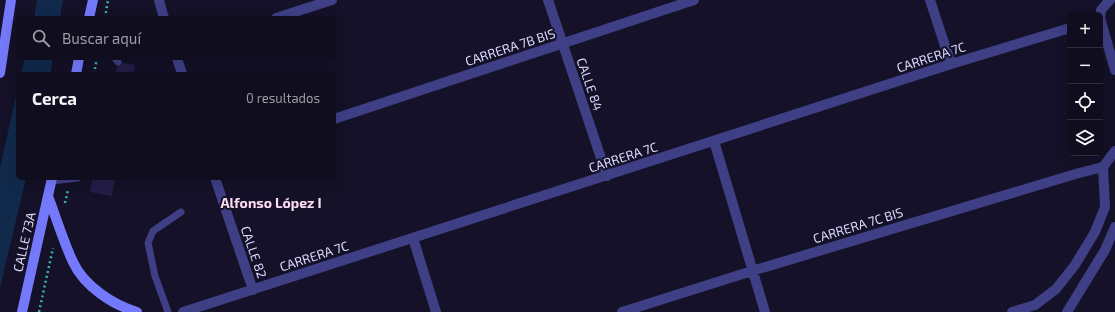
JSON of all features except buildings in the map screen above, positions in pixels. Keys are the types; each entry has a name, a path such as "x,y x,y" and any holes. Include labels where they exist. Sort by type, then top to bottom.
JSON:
{"main road":[{"path":"0,72 11,0"},
{"path":"90,16 93,0"},
{"path":"76,72 79,60"},
{"name":"CALLE 73A","path":"22,312 52,180"},
{"path":"48,196 73,263 83,276 112,302 126,309 137,312"}],"street":[{"path":"159,0 163,16"},
{"path":"282,16 332,0"},
{"name":"CALLE 84","path":"548,0 607,176"},
{"name":"CARRERA 7B BIS","path":"336,118 694,0"},
{"path":"930,0 951,64"},
{"path":"1101,12 1110,0"},
{"path":"1103,28 1115,70"},
{"name":"CARRERA 7C","path":"184,312 951,64 1067,29"},
{"path":"178,60 181,72"},
{"path":"714,141 765,312"},
{"path":"1012,312 1035,305 1046,297 1056,289 1075,265 1095,232 1105,206 1102,167 1115,151"},
{"name":"CARRERA 7C BIS","path":"622,312 752,271 1102,167"},
{"name":"CALLE 82","path":"216,180 253,290"},
{"path":"1066,312 1105,250 1115,227"},
{"path":"413,238 436,312"}],"lane":[{"path":"168,312 155,276 148,243 153,231 181,212"}],"path":[{"path":"105,16 108,0"},
{"path":"94,72 97,60"}],"water":[{"path":"37,0 63,0 60,16 34,16"},
{"path":"24,60 53,60 50,72 22,72"},
{"path":"16,96 16,180 26,180 0,288 0,168"}],"district":[{"name":"Alfonso López I","path":"271,202"}]}
